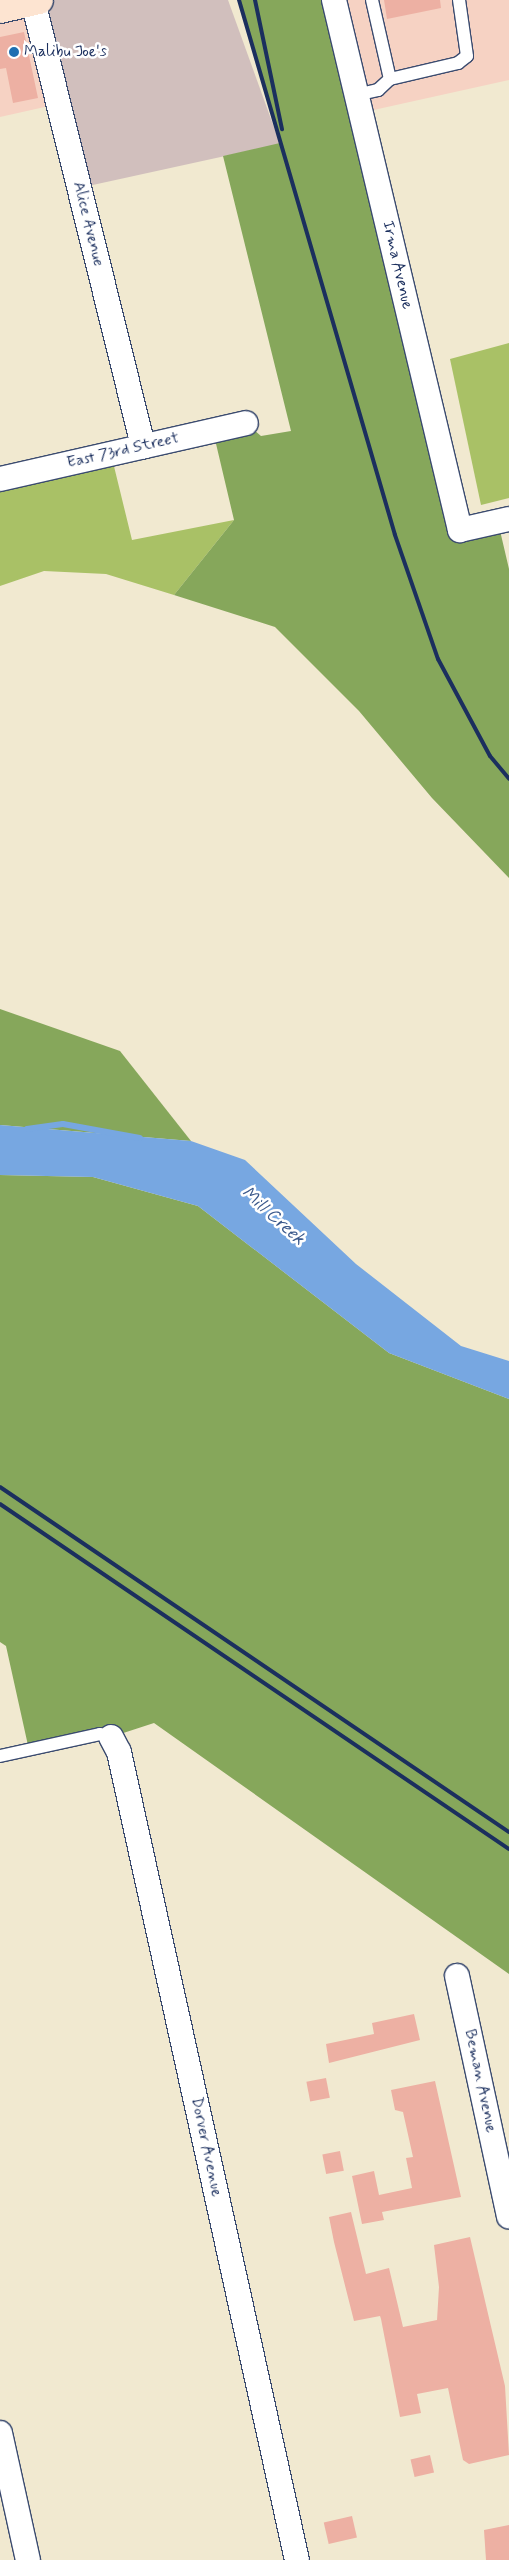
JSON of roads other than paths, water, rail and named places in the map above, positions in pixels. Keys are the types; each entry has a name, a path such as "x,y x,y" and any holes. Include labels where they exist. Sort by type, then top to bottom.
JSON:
{"main road":[{"path":"0,9 36,1"}],"street":[{"name":"Irma Avenue","path":"334,0 460,530 509,519"},
{"name":"Alice Avenue","path":"36,1 143,447"},
{"name":"East 73rd Street","path":"0,479 246,423"},
{"name":"Dorver Avenue","path":"111,1737 119,1752 297,2560"},
{"name":"Beman Avenue","path":"457,1976 509,2216"},
{"path":"0,2434 28,2560"}],"lane":[{"path":"372,0 390,79"},
{"path":"356,96 378,90 390,79 458,63 467,56 459,0"},
{"path":"0,1756 100,1734 111,1737"}],"water":[{"path":"0,1125 191,1141 245,1160 356,1264 461,1346 509,1361 509,1399 389,1353 198,1206 93,1177 0,1175"}],"waterway":[{"name":"Mill Creek","path":"27,1129 63,1124 140,1138"}],"railway":[{"path":"239,0 395,535 438,659 490,756 509,779"},
{"path":"255,0 282,129"},
{"path":"0,1487 509,1832"},
{"path":"0,1504 509,1849"}],"place":[{"name":"Malibu Joe's","path":"14,52"}]}
